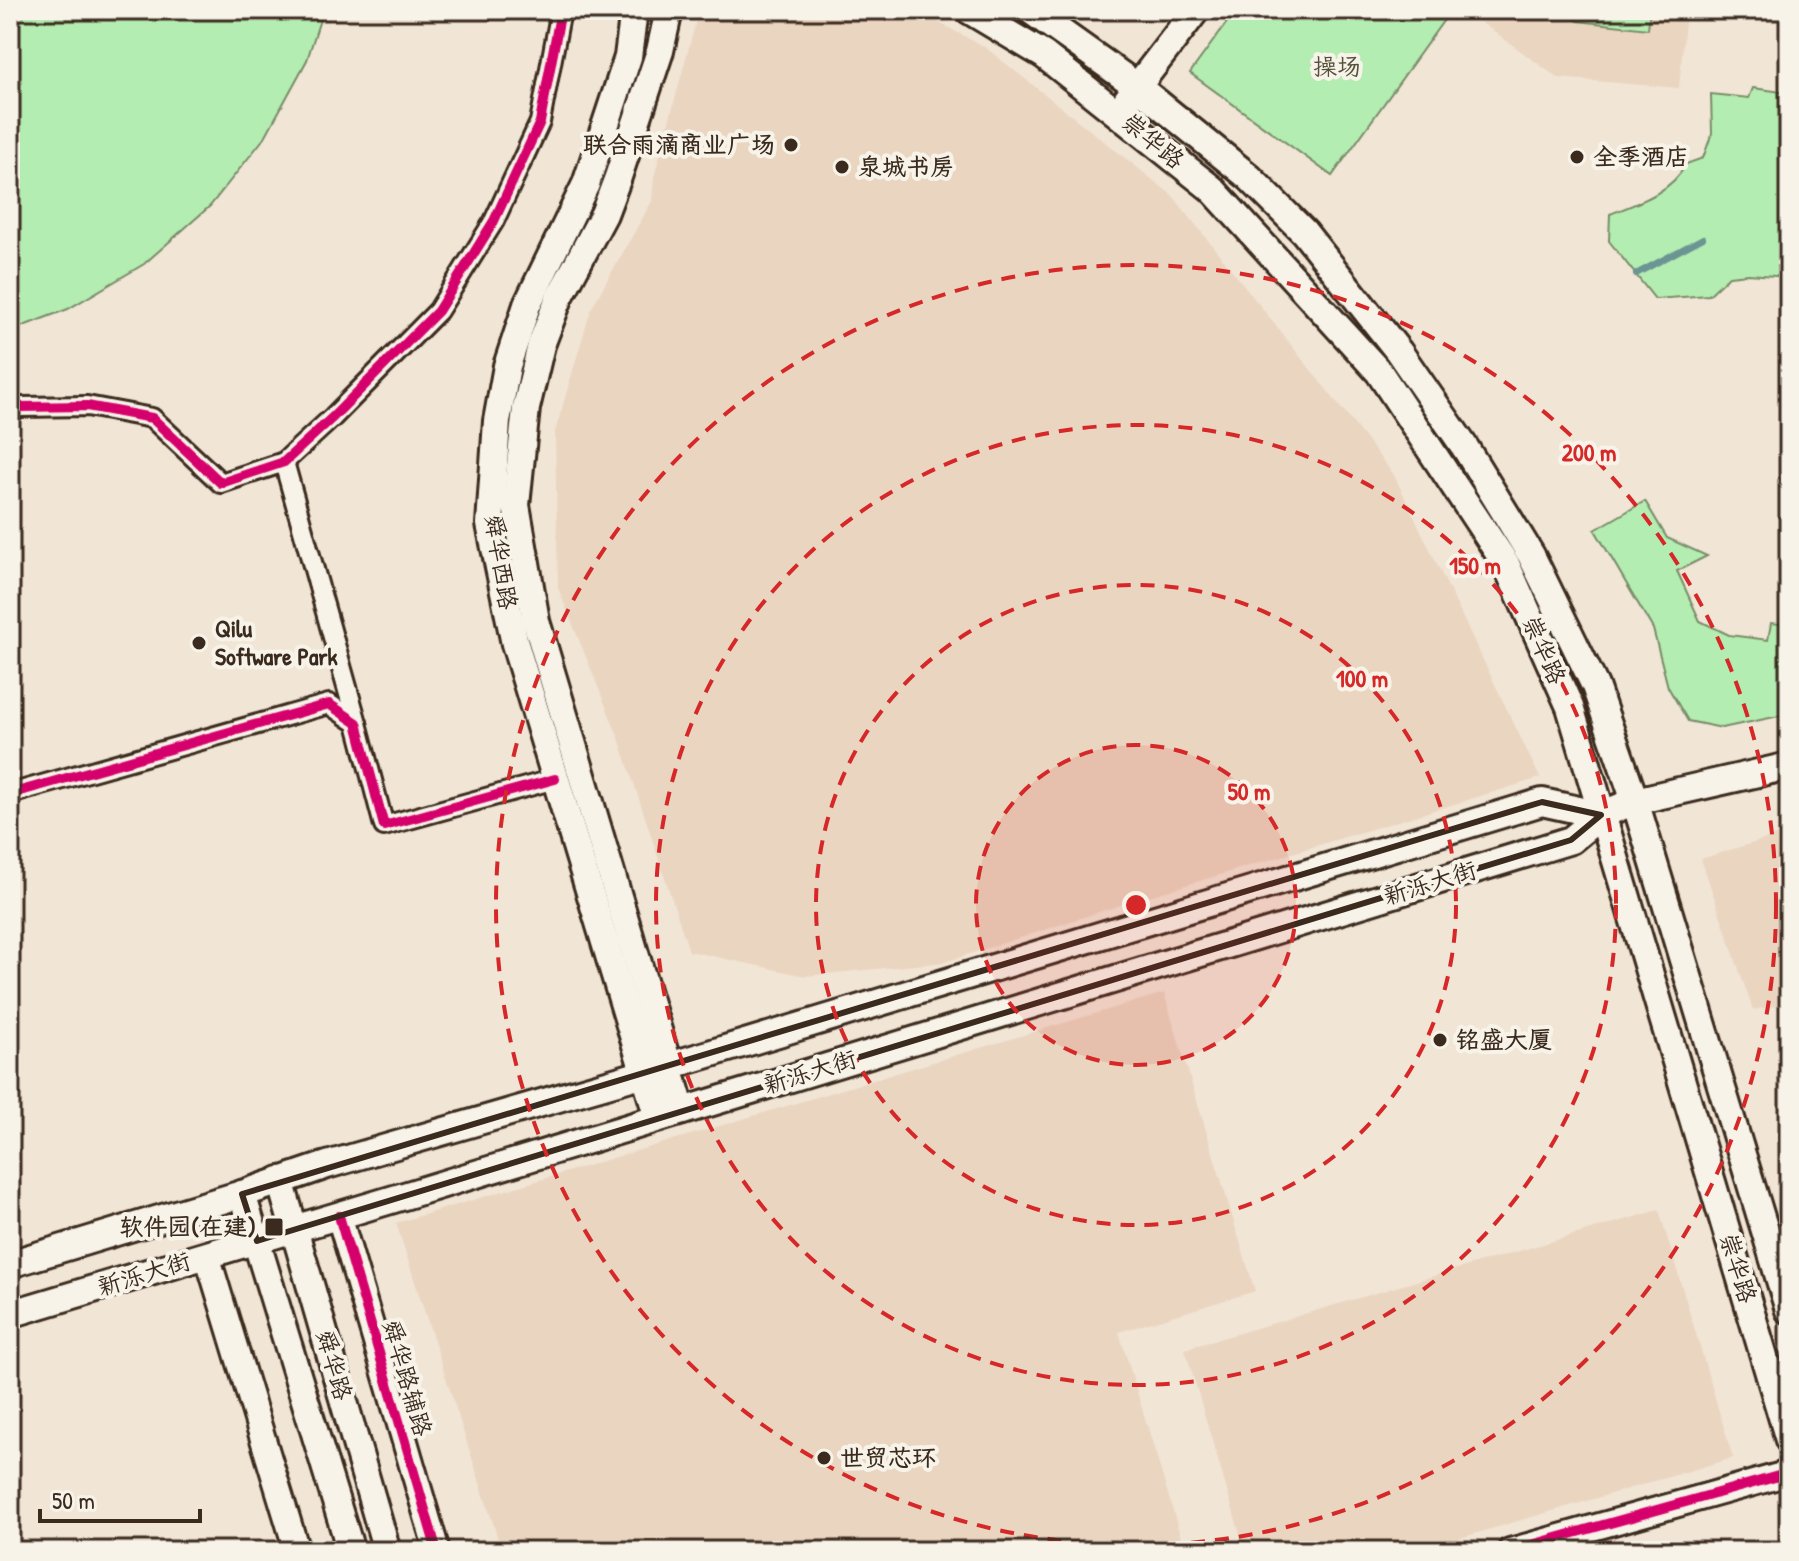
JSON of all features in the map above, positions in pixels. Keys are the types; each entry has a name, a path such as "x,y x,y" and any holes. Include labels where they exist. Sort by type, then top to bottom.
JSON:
{"main road":[{"name":"舜华西路","path":"634,10 628,57 586,184 527,305 507,366 497,421 490,524 515,644 643,1073 670,1115"},
{"name":"舜华西路","path":"669,10 660,51 604,214 559,298 541,345 526,408 516,505 536,621 669,1066 670,1115"},
{"name":"崇华路","path":"969,10 1044,55 1212,189 1379,372 1506,564 1570,707 1789,1440"},
{"name":"崇华路","path":"1030,10 1138,87 1249,177 1304,232 1399,352 1466,449 1531,555 1595,686 1635,801 1789,1310"},
{"path":"1117,111 1196,10"},
{"name":"新泺大街","path":"10,1314 1571,840 1601,815 1635,801 1789,766"},
{"name":"新泺大街","path":"10,1264 280,1180 669,1066 1542,802 1601,815"},
{"name":"舜华路","path":"280,1180 387,1551"},
{"name":"舜华路","path":"242,1194 351,1551"}],"street":[{"path":"10,412 20,407 87,406 152,418 221,483 284,462 438,311 494,221 540,122 561,10"},
{"path":"284,462 384,826 555,779"},
{"path":"10,794 329,704 357,723"},
{"name":"舜华路辅路","path":"339,1216 437,1551"},
{"path":"207,1255 297,1551"},
{"path":"1510,1551 1789,1473"}],"highlighted area":[{"path":"1542,802 1601,815 1571,840 257,1241 242,1194"}],"shaded area":[{"path":"699,10 916,10 986,48 1173,196 1394,475 1540,778 1130,902 945,962 805,976 689,951 620,741 558,588 555,432 591,309 652,201 654,177"},
{"path":"1464,10 1686,10 1679,88 1558,78"},
{"path":"1789,832 1789,1003 1753,1010 1701,859"},
{"path":"1164,993 1255,1291 1119,1332 1185,1551 502,1551 396,1223"},
{"path":"1659,1210 1733,1458 1416,1551 1245,1551 1185,1349"}],"green space":[{"path":"10,10 323,10 307,60 265,137 210,206 144,264 68,309 10,331"},
{"name":"操场","path":"1236,10 1451,10 1332,176 1190,73"},
{"path":"1565,10 1650,10 1648,29 1578,21"},
{"path":"1753,88 1789,93 1789,277 1729,276 1709,295 1655,299 1609,241 1610,214 1663,189 1686,164 1703,158 1712,133 1711,94 1749,98"},
{"path":"1645,501 1667,538 1707,556 1677,571 1700,621 1729,635 1768,640 1771,623 1789,625 1789,714 1722,728 1688,721 1668,687 1653,629 1595,530"}],"waterway":[{"path":"1636,274 1703,238"}],"cycle path":[{"path":"10,412 20,407 87,406 152,418 221,483 284,462 438,311 494,221 540,122 561,10"},
{"path":"10,794 329,704 357,723 384,826 555,779"},
{"path":"339,1216 437,1551"},
{"path":"1510,1551 1789,1473"}],"place":[{"name":"联合雨滴商业广场","path":"791,145"},
{"name":"全季酒店","path":"1577,157"},
{"name":"泉城书房","path":"842,167"},
{"name":"Qilu Software Park","path":"199,643"},
{"name":"铭盛大厦","path":"1440,1040"},
{"name":"软件园(在建)","path":"274,1227"},
{"name":"世贸芯环","path":"824,1458"}]}
